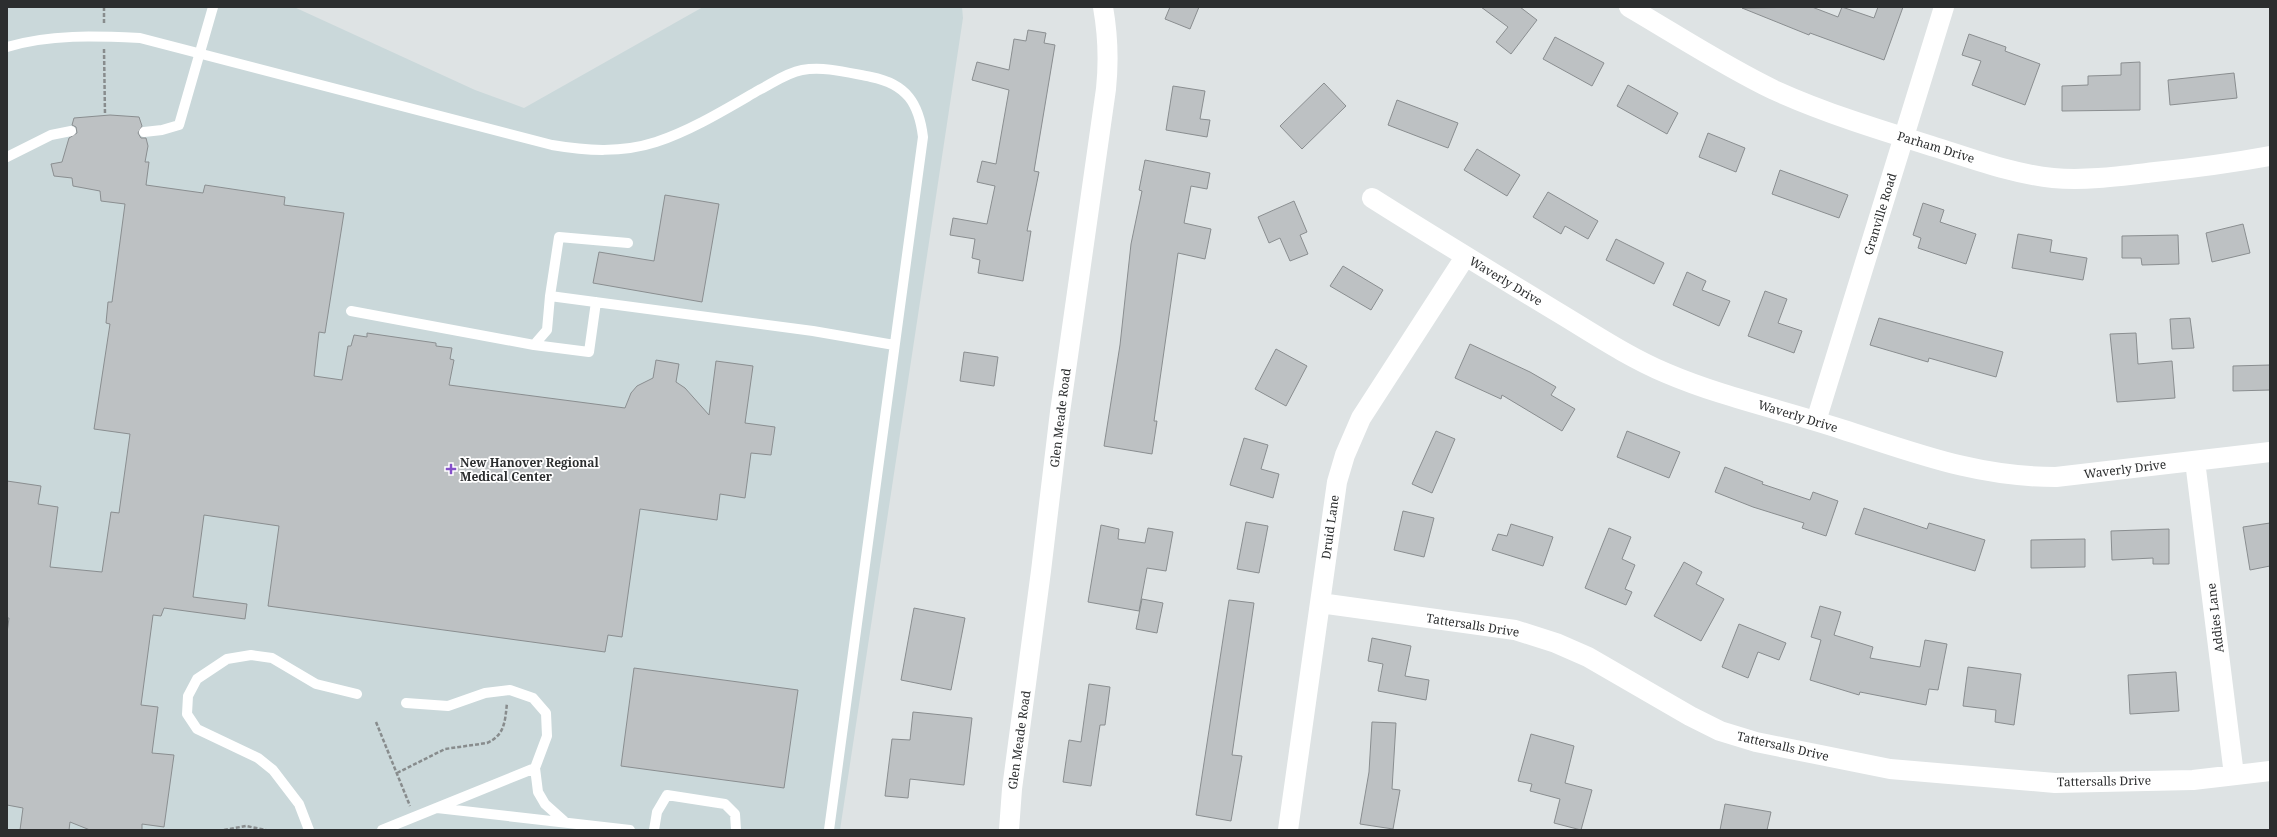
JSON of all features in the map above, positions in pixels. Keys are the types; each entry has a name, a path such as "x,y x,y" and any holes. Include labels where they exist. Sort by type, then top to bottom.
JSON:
{"street":[{"name":"Glen Meade Road","path":"1009,830 1012,789 1041,576 1061,404 1108,75 1108,36 1103,7"},
{"name":"Parham Drive","path":"1630,7 1725,64 1773,90 1838,116 2024,173 2052,178 2079,179 2232,163 2270,156"},
{"name":"Granville Road","path":"1816,421 1944,7"},
{"name":"Waverly Drive","path":"1372,198 1465,257 1630,356 1664,372 1742,399 1949,464 1994,474 2024,477 2056,477 2270,452"},
{"name":"Druid Lane","path":"1288,830 1337,482 1345,455 1365,412 1465,257"},
{"name":"Addies Lane","path":"2195,461 2234,775"},
{"name":"Tattersalls Drive","path":"1320,603 1514,630 1556,643 1588,657 1690,716 1720,731 1756,742 1890,769 2055,783 2193,780 2270,771"}],"lane":[{"path":"144,132 162,130 179,125 201,53 213,7"},
{"path":"7,48 19,44 77,35 140,38 552,145 582,150 634,148 657,142 679,133 783,76 802,70 828,70 885,80 896,86 912,99 921,117 923,138 829,830"},
{"path":"7,157 50,135 71,131"},
{"path":"534,345 547,330 558,237 628,243"},
{"path":"550,296 813,330 894,345"},
{"path":"351,311 534,345 589,352 596,302"},
{"path":"309,830 299,804 273,770 258,758 197,729 188,714 188,696 197,679 227,659 251,655 272,658 316,684 356,694"},
{"path":"406,703 448,706 485,693 510,690 533,698 546,713 547,736 535,768 538,792 545,804 564,822"},
{"path":"382,830 535,768"},
{"path":"654,830 658,812 667,796 725,804 735,814 736,830"},
{"path":"437,808 630,830"}],"path":[{"path":"104,7 105,115"},
{"path":"397,773 445,749 487,743 499,736 505,722 510,690"},
{"path":"376,722 414,817"},
{"path":"224,830 246,826 266,830"}],"shaded area":[{"name":"New Hanover Regional Medical Center","path":"7,7 294,7 475,90 524,108 703,7 962,7 963,18 840,830 7,830"}],"building":[{"path":"1170,7 1199,7 1190,29 1165,19"},
{"path":"1481,7 1520,7 1537,20 1511,54 1496,42 1508,27"},
{"path":"1812,7 1838,17 1842,7 1874,18 1878,7 1903,7 1884,60 1810,33 1809,35 1742,8"},
{"path":"1028,30 1046,33 1044,43 1055,45 1034,171 1039,172 1027,231 1031,231 1023,281 978,273 980,260 972,258 975,239 950,235 953,218 987,224 995,186 977,182 982,161 996,164 1009,90 972,80 977,62 1009,70 1014,39 1026,41"},
{"path":"1969,34 2006,47 2005,51 2040,64 2025,105 1972,85 1981,61 1962,55"},
{"path":"1555,37 1604,63 1592,86 1543,59"},
{"path":"2140,62 2140,110 2062,111 2062,86 2088,85 2088,76 2121,75 2121,63"},
{"path":"2234,73 2237,98 2170,105 2168,80"},
{"path":"1324,83 1346,106 1302,149 1280,126"},
{"path":"1628,85 1678,113 1667,134 1617,106"},
{"path":"1173,86 1205,91 1200,119 1210,120 1207,137 1166,130"},
{"path":"1397,100 1458,123 1448,148 1388,125"},
{"path":"110,115 139,117 142,126 138,133 141,138 146,138 148,146 145,162 149,162 146,185 203,193 205,185 285,197 284,205 344,213 325,333 319,332 314,376 342,380 348,346 351,346 354,335 367,337 367,333 436,343 436,346 452,348 450,359 454,360 449,385 625,408 631,393 637,386 653,378 656,360 679,364 676,382 685,388 709,415 716,361 753,366 745,423 775,427 771,455 751,453 745,498 720,494 717,520 640,509 622,637 608,635 605,652 268,606 279,526 204,515 193,597 247,604 245,619 164,608 161,616 153,615 141,705 158,707 152,753 174,755 164,827 142,824 142,830 90,830 70,822 69,830 20,830 23,808 7,805 7,633 9,618 7,618 7,481 41,486 38,504 58,507 50,567 102,572 111,512 119,513 130,434 94,429 110,324 106,323 108,302 112,302 125,204 101,201 100,191 73,186 72,178 54,176 51,164 62,162 69,138 77,133 76,127 72,125 74,118"},
{"path":"1708,133 1745,148 1736,172 1699,157"},
{"path":"1477,149 1520,175 1507,196 1464,170"},
{"path":"1145,160 1210,173 1207,189 1191,186 1184,223 1211,229 1205,259 1178,253 1154,421 1157,421 1152,454 1104,446 1120,345 1131,244 1142,191 1139,190"},
{"path":"1780,170 1848,195 1839,218 1772,194"},
{"path":"1548,192 1598,221 1588,239 1565,226 1561,234 1533,217"},
{"path":"665,195 719,204 702,302 593,283 599,252 654,261"},
{"path":"1294,201 1307,232 1300,235 1308,254 1290,261 1280,238 1269,243 1258,217"},
{"path":"1923,203 1944,210 1940,222 1976,234 1966,264 1918,248 1921,238 1913,235"},
{"path":"2243,224 2250,253 2212,262 2206,233"},
{"path":"2018,234 2052,240 2050,252 2087,258 2083,280 2012,268"},
{"path":"2178,235 2179,264 2142,265 2141,258 2122,258 2122,236"},
{"path":"1616,239 1664,263 1654,284 1606,260"},
{"path":"1343,266 1383,290 1371,310 1330,286"},
{"path":"1687,272 1706,281 1702,290 1730,301 1719,326 1673,305"},
{"path":"1765,291 1787,299 1778,323 1802,331 1794,353 1748,336"},
{"path":"1879,318 2003,352 1996,377 1929,358 1928,362 1870,345"},
{"path":"2190,318 2194,348 2172,349 2170,319"},
{"path":"2136,333 2138,364 2172,361 2175,398 2117,402 2110,334"},
{"path":"1470,344 1530,372 1556,387 1551,395 1575,409 1562,431 1502,395 1501,399 1455,378"},
{"path":"1276,349 1307,366 1286,406 1255,389"},
{"path":"964,352 998,357 994,386 960,381"},
{"path":"2270,365 2270,390 2233,391 2233,366"},
{"path":"1436,431 1455,439 1432,493 1412,484"},
{"path":"1627,431 1680,452 1669,478 1617,457"},
{"path":"1244,438 1268,445 1261,469 1279,474 1273,498 1230,485"},
{"path":"1725,467 1763,482 1762,484 1810,500 1813,492 1838,501 1826,536 1802,528 1804,523 1753,507 1715,492"},
{"path":"1864,508 1927,529 1929,523 1985,540 1975,571 1855,534"},
{"path":"1403,511 1434,518 1424,557 1394,550"},
{"path":"1246,522 1268,526 1259,573 1237,569"},
{"path":"2270,523 2270,566 2250,570 2243,527"},
{"path":"1511,524 1553,537 1543,566 1492,550 1498,534 1507,536"},
{"path":"1101,525 1119,529 1118,539 1145,543 1148,528 1173,532 1166,571 1147,568 1139,611 1088,602"},
{"path":"1609,528 1631,537 1622,559 1635,565 1625,589 1632,592 1626,605 1585,588"},
{"path":"2169,529 2169,564 2153,564 2153,558 2112,560 2111,531"},
{"path":"2085,539 2085,567 2031,568 2031,540"},
{"path":"1684,562 1702,572 1696,584 1724,599 1701,641 1654,616"},
{"path":"1142,599 1163,603 1157,633 1136,629"},
{"path":"1229,600 1254,603 1232,755 1242,756 1231,821 1196,815"},
{"path":"1820,606 1841,612 1834,635 1873,647 1870,658 1920,667 1925,640 1947,644 1938,690 1929,689 1926,705 1860,692 1859,695 1810,680 1821,640 1811,637"},
{"path":"914,608 965,618 951,690 901,680"},
{"path":"1739,624 1786,643 1779,660 1758,652 1748,678 1722,667"},
{"path":"1372,638 1411,646 1405,676 1429,680 1426,700 1378,691 1383,664 1368,661"},
{"path":"1968,667 2021,674 2014,725 1995,722 1996,710 1963,706"},
{"path":"634,668 798,690 784,788 621,766"},
{"path":"2176,672 2179,711 2130,714 2128,675"},
{"path":"1089,684 1110,687 1105,725 1100,725 1091,786 1063,782 1069,740 1081,742"},
{"path":"913,712 972,718 964,785 910,779 908,798 885,796 892,739 910,740"},
{"path":"1372,722 1396,723 1392,789 1400,790 1393,829 1360,824 1369,772"},
{"path":"1531,734 1574,746 1565,783 1592,790 1581,830 1554,823 1560,799 1530,791 1532,784 1518,781"},
{"path":"1725,804 1771,812 1767,830 1720,830"}],"place":[{"name":"New Hanover Regional Medical Center","path":"451,469"}]}
